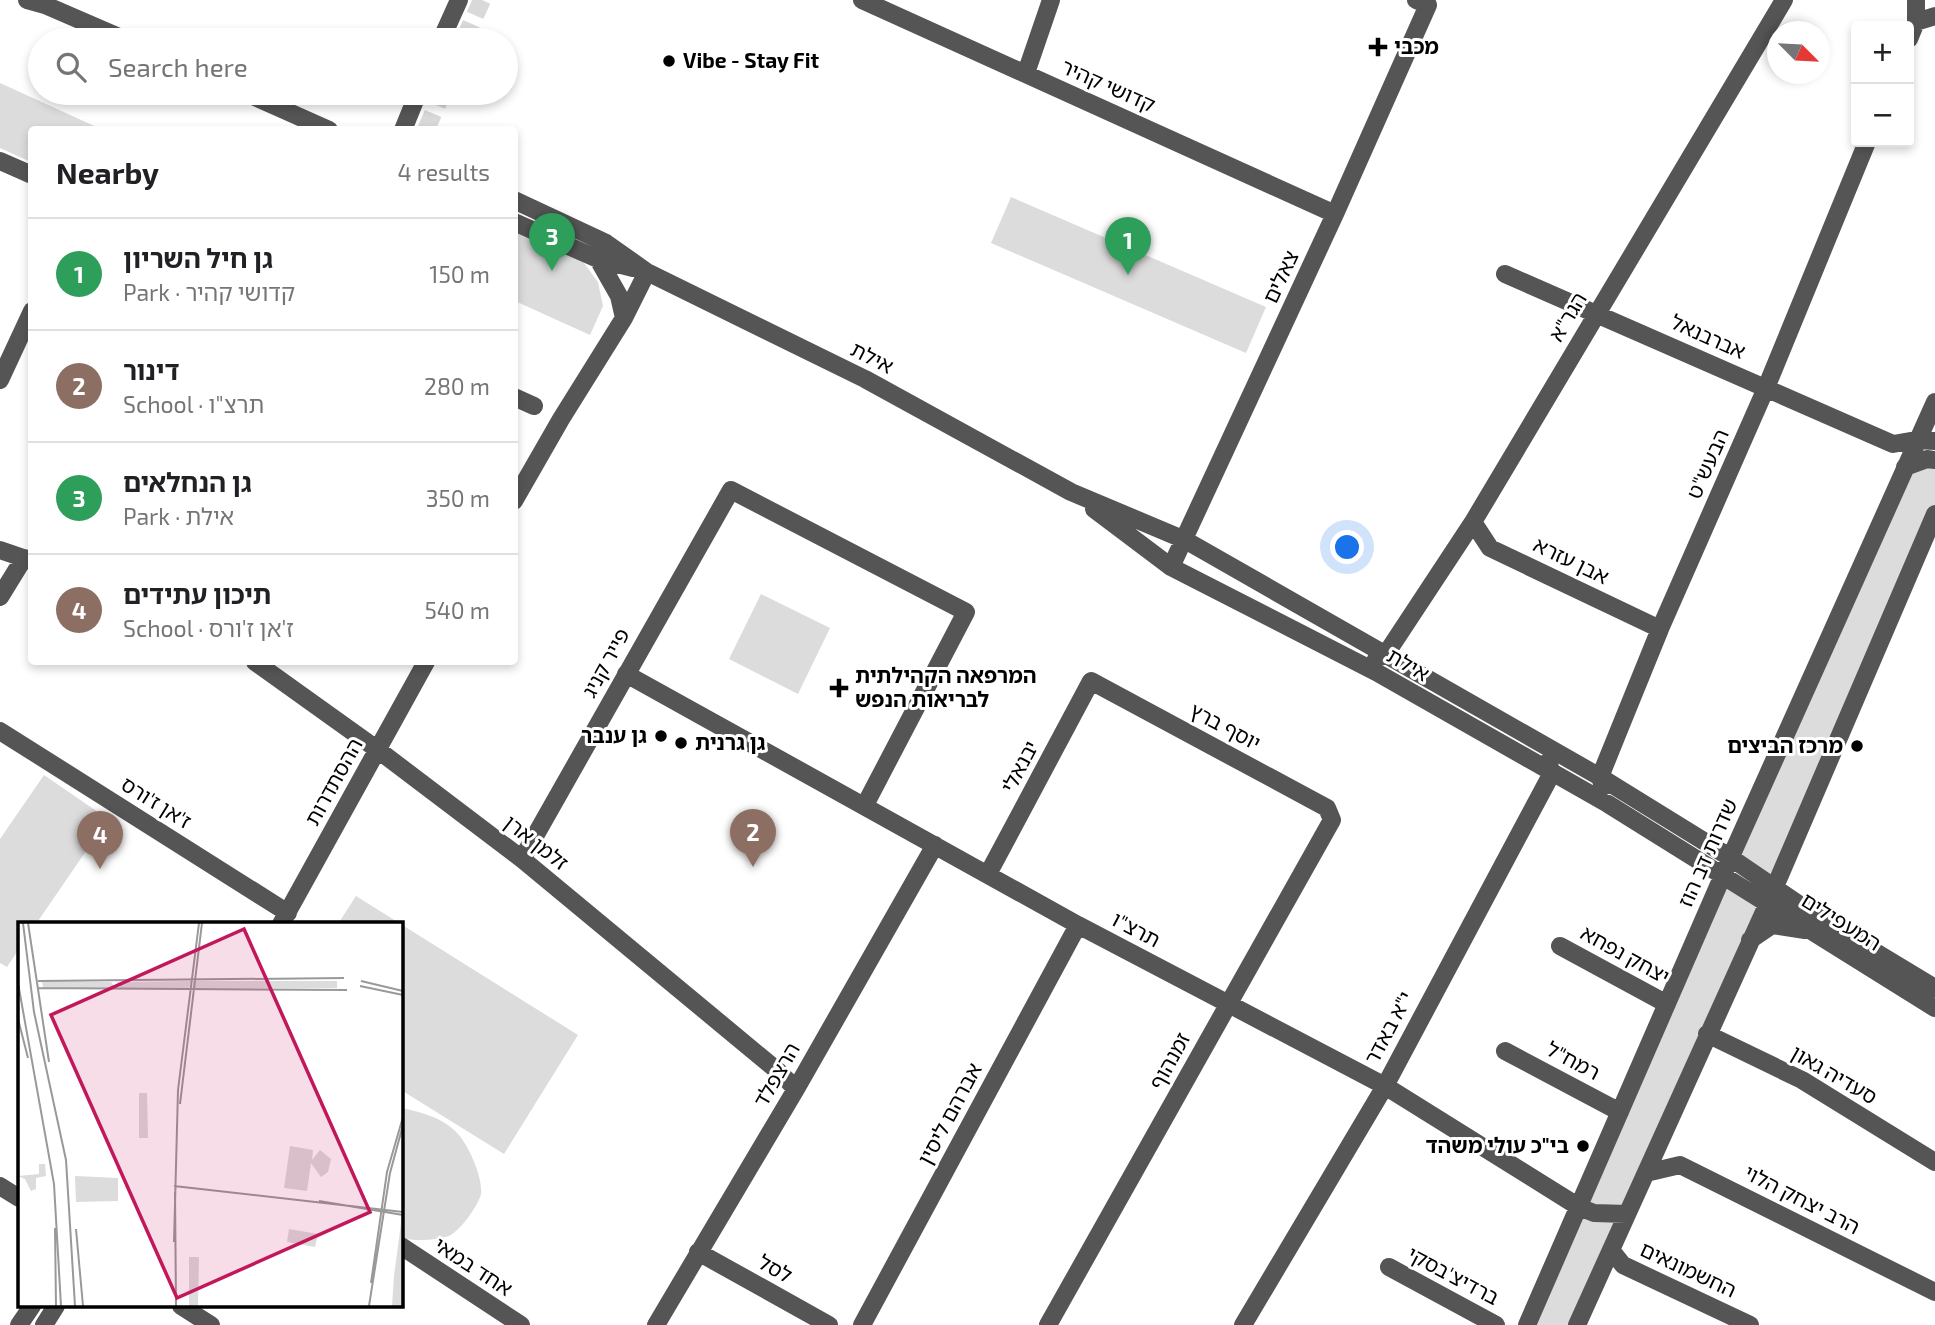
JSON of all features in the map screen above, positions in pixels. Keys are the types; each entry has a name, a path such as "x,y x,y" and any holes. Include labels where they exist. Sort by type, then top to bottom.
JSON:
{"street":[{"path":"27,0 41,2 99,28"},
{"path":"446,28 459,0"},
{"name":"קדושי קהיר","path":"862,0 1335,214"},
{"path":"1026,73 1051,0"},
{"name":"הגר\"א","path":"1386,654 1473,522 1784,0"},
{"path":"1914,27 1916,0"},
{"path":"1926,0 1935,7"},
{"name":"צאלים","path":"1171,567 1335,214 1422,2"},
{"path":"1916,22 1935,16"},
{"path":"274,105 322,126"},
{"path":"405,126 413,105"},
{"name":"הבעש\"ט","path":"1600,777 1660,629 1766,388 1865,147"},
{"path":"0,160 28,173"},
{"name":"אילת","path":"518,202 606,243 647,272 865,379 1071,492 1185,540 1600,777 1731,858"},
{"name":"אילת","path":"518,224 598,258 647,272"},
{"path":"598,258 619,296 624,318"},
{"path":"518,494 624,318 647,272"},
{"name":"אברבנאל","path":"1505,274 1893,444"},
{"path":"0,380 5,358 28,318"},
{"path":"518,399 534,406"},
{"name":"שדרות דב הוז","path":"1527,1325 1723,875 1935,402"},
{"path":"1935,441 1916,440 1893,444 1905,467 1927,459 1935,460"},
{"name":"פייר קניג","path":"522,859 731,490 966,611 865,806"},
{"name":"אילת","path":"1071,492 1171,567 1356,662 1608,804 1723,875"},
{"path":"1577,1325 1771,895 1935,514"},
{"name":"אבן עזרא","path":"1473,522 1490,548 1660,629"},
{"path":"0,550 28,559 0,597"},
{"path":"1356,662 1386,654"},
{"name":"זלמן ארן","path":"259,665 378,750 522,859 798,1086"},
{"name":"ההסתדרות","path":"284,919 424,665"},
{"name":"תרצ\"ו","path":"626,674 1078,925 1385,1086 1579,1207 1594,1213 1627,1214"},
{"name":"יוסף ברץ","path":"1091,681 1326,807 1332,820"},
{"name":"יבנאלי","path":"988,874 1091,681"},
{"name":"ז'אן ז'ורס","path":"0,731 284,919"},
{"path":"1543,744 1552,773"},
{"name":"י\"א באדר","path":"1243,1325 1385,1086 1552,773"},
{"path":"1600,777 1608,804"},
{"name":"זמנהוף","path":"1048,1325 1332,820"},
{"name":"הרצפלד","path":"656,1325 798,1086 934,845"},
{"name":"המעפילים","path":"1731,858 1811,931 1935,1008"},
{"name":"המעפילים","path":"1723,875 1819,918 1935,988"},
{"name":"אברהם ליסין","path":"862,1325 1078,925"},
{"path":"1750,940 1772,925 1811,931"},
{"name":"יצחק נפחא","path":"1560,946 1667,1004"},
{"name":"סעדיה גאון","path":"1707,1034 1802,1080 1935,1162"},
{"name":"רמח\"ל","path":"1505,1051 1620,1112"},
{"name":"הרב יצחק הלוי","path":"1646,1173 1680,1165 1935,1292"},
{"path":"0,1186 18,1197"},
{"name":"אחד במאי","path":"402,1247 521,1325"},
{"name":"החשמונאים","path":"1611,1250 1622,1265 1750,1325"},
{"name":"לסל","path":"698,1252 829,1325"},
{"name":"ברדיצ'בסקי","path":"1389,1267 1496,1325"},
{"path":"19,1325 31,1308"},
{"path":"44,1325 55,1308"},
{"path":"184,1308 211,1325"}],"shaded area":[{"path":"0,83 28,96 28,105 48,105 94,126 28,126 28,161 0,148"},
{"path":"1011,197 1266,307 1246,353 991,243"},
{"path":"518,231 581,259 598,282 603,306 590,335 518,302"},
{"path":"1935,460 1935,514 1775,887 1733,852 1905,467"},
{"path":"761,594 830,628 798,694 729,659"},
{"path":"44,775 108,819 37,922 18,922 18,950 7,967 0,963 0,839"},
{"path":"1723,875 1768,903 1577,1325 1527,1325"},
{"path":"356,896 398,922 339,922"},
{"path":"402,925 578,1035 504,1154 402,1091"},
{"path":"402,1108 432,1116 452,1128 471,1154 481,1187 481,1194 468,1218 449,1236 412,1240 402,1238"}],"tunnel":[{"path":"469,28 482,0"},
{"path":"428,126 437,105"}],"place":[{"name":"מכבי","path":"1378,47"},
{"name":"Vibe - Stay Fit","path":"669,61"},
{"name":"גן הנחלאים","path":"552,271"},
{"name":"גן חיל השריון","path":"1128,275"},
{"name":"המרפאה הקהילתית לבריאות הנפש","path":"839,688"},
{"name":"גן ענבר","path":"661,736"},
{"name":"גן גרנית","path":"681,743"},
{"name":"מרכז הביצים","path":"1857,746"},
{"name":"דינור","path":"753,867"},
{"name":"תיכון עתידים","path":"100,869"},
{"name":"בי\"כ עולי משהד","path":"1583,1146"}]}
